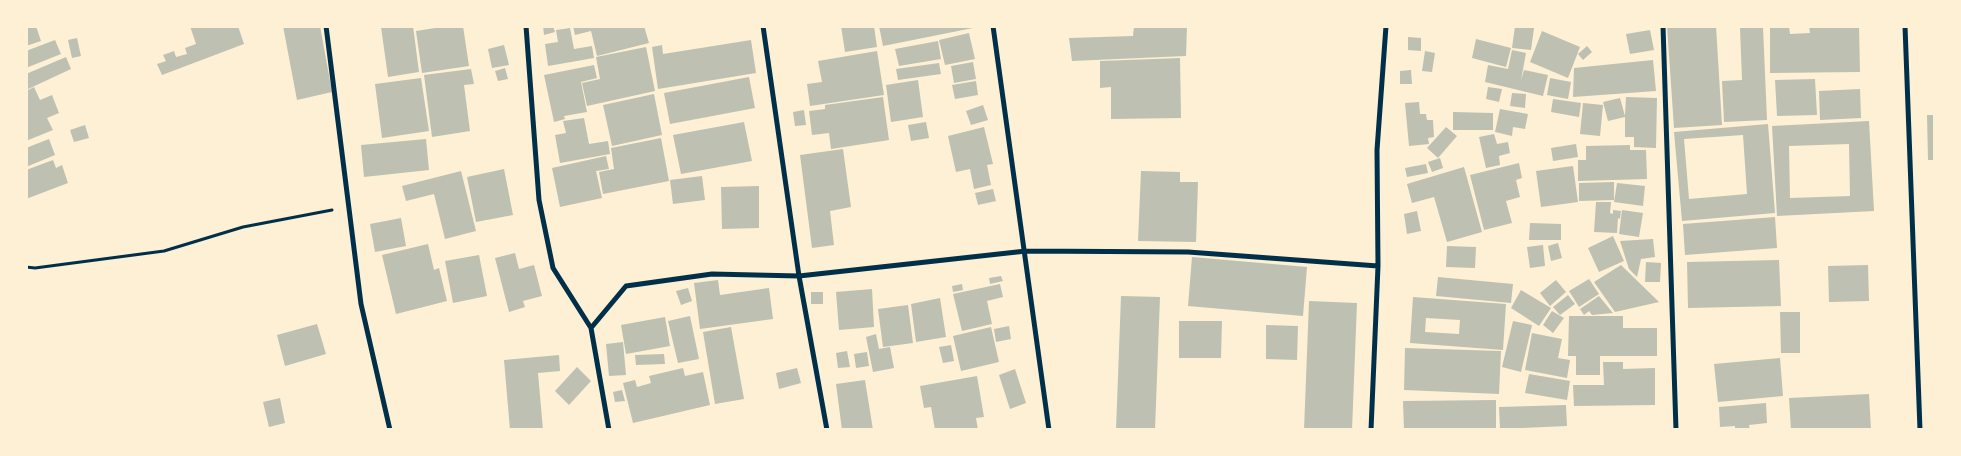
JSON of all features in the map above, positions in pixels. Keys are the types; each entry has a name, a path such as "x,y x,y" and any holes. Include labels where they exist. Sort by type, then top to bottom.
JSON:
{"street":[{"path":"326,26 361,304 390,430"},
{"path":"526,26 539,200 553,268 591,328 609,430"},
{"path":"763,26 799,276 827,430"},
{"path":"993,26 1026,251 1048,430"},
{"path":"1371,430 1378,266 1376,150 1386,26"},
{"path":"1663,26 1676,430"},
{"path":"1905,26 1920,430"},
{"path":"591,328 626,286 712,274 799,276 1026,251 1188,252 1378,266"}],"path":[{"path":"26,267 35,268 164,251 243,227 349,207"}],"building":[{"path":"26,26 36,26 41,41 26,46"},
{"path":"190,26 238,26 244,44 162,75 157,64 166,61 163,55 174,51 176,57 187,54 185,48 196,44"},
{"path":"283,26 320,26 332,92 297,100"},
{"path":"413,26 419,72 388,77 381,27"},
{"path":"448,26 463,26 469,66 422,73 416,31"},
{"path":"543,26 553,26 555,32 544,35"},
{"path":"573,26 644,26 649,43 597,56 591,31 575,35"},
{"path":"841,26 874,26 877,47 845,52"},
{"path":"879,26 973,26 973,28 883,46"},
{"path":"1134,26 1187,26 1186,56 1072,61 1069,38 1133,36"},
{"path":"1515,26 1534,28 1531,50 1512,48"},
{"path":"1667,26 1716,26 1722,125 1674,128"},
{"path":"1770,26 1789,26 1790,34 1810,33 1809,26 1859,26 1860,72 1770,73"},
{"path":"1763,27 1767,120 1724,122 1722,81 1742,80 1740,28"},
{"path":"570,28 574,49 592,46 594,58 548,66 545,44 558,42 556,30"},
{"path":"1650,30 1654,50 1630,54 1626,34"},
{"path":"1542,31 1580,47 1568,78 1530,62"},
{"path":"969,33 975,59 945,65 939,40"},
{"path":"1408,37 1421,38 1421,51 1408,50"},
{"path":"77,38 81,56 72,58 68,40"},
{"path":"1476,39 1511,48 1506,67 1472,58"},
{"path":"55,40 61,54 26,68 26,51"},
{"path":"751,40 756,73 658,89 652,47 662,45 663,54"},
{"path":"938,41 941,59 899,66 895,49"},
{"path":"504,45 509,65 492,68 488,49"},
{"path":"1587,46 1592,52 1583,60 1578,54"},
{"path":"646,47 655,91 587,106 582,83 600,79 596,57"},
{"path":"1512,50 1526,53 1521,80 1524,70 1548,75 1543,96 1485,82 1488,65 1508,69"},
{"path":"877,51 884,95 810,106 807,84 822,82 818,61"},
{"path":"1425,51 1435,53 1432,72 1422,71"},
{"path":"66,57 71,69 26,90 26,74"},
{"path":"1180,58 1181,118 1111,119 1111,87 1100,88 1100,61"},
{"path":"1653,60 1656,91 1573,97 1574,68"},
{"path":"973,62 976,79 954,83 951,66"},
{"path":"939,63 941,74 898,80 896,69"},
{"path":"594,65 597,78 581,82 587,112 564,116 565,119 554,122 544,75"},
{"path":"505,68 508,79 498,81 495,71"},
{"path":"471,69 474,84 464,85 470,131 432,137 424,75"},
{"path":"1411,70 1412,84 1400,84 1400,71"},
{"path":"749,77 755,108 670,124 664,93"},
{"path":"421,78 429,131 382,138 375,84"},
{"path":"1550,78 1571,82 1568,99 1547,95"},
{"path":"1815,79 1817,115 1777,116 1775,80"},
{"path":"918,80 923,117 891,122 886,85"},
{"path":"976,81 978,95 955,99 952,85"},
{"path":"34,87 40,100 52,95 59,113 47,118 53,130 26,141 26,91"},
{"path":"1488,87 1502,89 1499,102 1486,99"},
{"path":"1860,89 1861,118 1820,120 1819,91"},
{"path":"1512,93 1526,94 1525,108 1510,106"},
{"path":"654,94 662,135 612,146 603,105"},
{"path":"883,97 889,140 831,149 829,133 812,135 809,111 825,109 825,105"},
{"path":"1626,97 1657,98 1656,148 1634,147 1634,137 1625,137 1625,117 1608,121 1603,102 1620,98 1625,116"},
{"path":"1553,99 1581,103 1579,117 1551,112"},
{"path":"1419,102 1420,114 1426,114 1427,120 1433,120 1434,137 1428,138 1429,144 1409,146 1405,103"},
{"path":"1583,103 1603,105 1600,136 1580,134"},
{"path":"983,105 988,120 971,125 966,111"},
{"path":"1500,109 1528,114 1525,129 1513,127 1512,136 1495,132"},
{"path":"804,110 806,125 795,126 793,112"},
{"path":"1453,112 1493,113 1493,130 1453,130"},
{"path":"1927,115 1935,115 1935,160 1928,160"},
{"path":"584,118 589,144 608,141 610,154 560,163 555,135 566,133 563,121"},
{"path":"1869,121 1874,211 1777,216 1772,126","holes":["1849,144 1850,196 1790,198 1789,146"]},
{"path":"744,122 752,161 681,174 673,135"},
{"path":"926,122 929,138 911,141 908,125"},
{"path":"1768,124 1775,213 1682,221 1674,132","holes":["1743,135 1747,194 1689,199 1684,139"]},
{"path":"85,125 89,138 74,142 70,130"},
{"path":"984,127 993,164 987,165 991,185 974,189 970,169 956,172 948,136"},
{"path":"1446,127 1457,136 1438,158 1427,148"},
{"path":"1494,134 1497,144 1508,142 1510,153 1499,156 1500,165 1486,168 1479,137"},
{"path":"661,138 669,181 603,194 599,172 614,169 611,148"},
{"path":"49,139 55,155 26,167 26,148"},
{"path":"426,139 429,170 364,177 361,145"},
{"path":"1576,144 1578,157 1553,161 1551,148"},
{"path":"1630,145 1630,150 1646,150 1647,179 1578,181 1578,160 1586,160 1586,146"},
{"path":"843,149 851,207 830,211 834,245 812,248 800,155"},
{"path":"606,156 609,169 596,171 602,198 560,207 552,168"},
{"path":"1440,158 1443,168 1432,172 1428,162"},
{"path":"53,160 56,168 62,165 68,183 26,199 26,170"},
{"path":"1519,163 1522,178 1516,180 1520,197 1506,201 1512,223 1484,230 1470,175"},
{"path":"1426,164 1428,173 1407,177 1405,168"},
{"path":"1573,166 1578,202 1541,207 1536,171"},
{"path":"1464,167 1482,232 1447,242 1434,197 1412,203 1407,184"},
{"path":"504,169 513,215 476,222 467,177"},
{"path":"461,171 476,231 445,239 434,194 406,201 402,186"},
{"path":"1141,171 1180,172 1180,182 1198,182 1196,242 1138,241"},
{"path":"702,176 705,200 673,204 670,180"},
{"path":"1614,182 1614,200 1579,201 1579,183"},
{"path":"1617,183 1645,186 1643,206 1614,202"},
{"path":"759,186 759,228 722,229 721,187"},
{"path":"993,189 996,201 978,205 975,193"},
{"path":"1596,202 1611,202 1610,213 1613,214 1613,210 1621,211 1620,219 1618,218 1617,233 1594,232"},
{"path":"1622,210 1643,213 1639,237 1619,234"},
{"path":"1417,211 1421,231 1407,234 1404,214"},
{"path":"1775,217 1777,248 1685,255 1683,224"},
{"path":"401,218 406,246 375,252 370,224"},
{"path":"1530,223 1561,224 1561,240 1529,240"},
{"path":"1613,236 1624,261 1599,272 1588,248"},
{"path":"1653,239 1655,257 1641,259 1637,277 1629,269 1620,241"},
{"path":"1558,243 1562,258 1551,261 1548,246"},
{"path":"428,244 434,270 439,268 447,301 396,314 382,255"},
{"path":"1543,245 1545,266 1530,268 1527,247"},
{"path":"1447,246 1476,247 1475,268 1446,267"},
{"path":"515,253 519,269 534,265 542,296 523,301 525,307 509,312 495,258"},
{"path":"479,255 487,296 453,303 445,261"},
{"path":"1192,257 1307,267 1303,316 1188,306"},
{"path":"1779,260 1781,306 1688,308 1687,262"},
{"path":"1646,262 1661,263 1660,282 1645,282"},
{"path":"1621,265 1659,302 1615,312 1594,282"},
{"path":"1868,265 1869,301 1829,302 1828,266"},
{"path":"1001,276 1003,281 990,284 989,278"},
{"path":"1438,277 1513,284 1511,303 1436,296"},
{"path":"1589,279 1599,294 1579,307 1569,291"},
{"path":"718,280 720,295 769,288 773,319 700,329 694,283"},
{"path":"1556,280 1566,292 1550,306 1540,293"},
{"path":"962,284 963,290 953,292 952,286"},
{"path":"1000,284 1003,297 987,301 992,324 962,331 953,294"},
{"path":"688,288 692,301 681,305 676,291"},
{"path":"872,289 874,327 839,330 836,292"},
{"path":"1521,290 1551,308 1539,326 1511,308"},
{"path":"811,292 823,292 823,304 811,304"},
{"path":"1568,295 1575,304 1560,315 1553,307"},
{"path":"1121,296 1160,297 1155,430 1116,430"},
{"path":"1599,296 1613,313 1592,315 1589,311 1584,315 1580,309"},
{"path":"1413,297 1506,304 1503,350 1410,343","holes":["1426,318 1460,320 1459,334 1425,332"]},
{"path":"940,298 946,337 916,342 911,304"},
{"path":"1309,301 1357,303 1352,430 1304,430"},
{"path":"908,305 913,343 883,347 878,309"},
{"path":"1552,311 1564,318 1553,333 1543,325"},
{"path":"1780,312 1800,312 1800,353 1781,353"},
{"path":"690,316 699,359 678,363 668,321"},
{"path":"1569,316 1623,316 1623,328 1657,328 1657,356 1600,356 1600,375 1576,375 1576,356 1568,356"},
{"path":"665,317 670,346 626,354 621,325"},
{"path":"1179,321 1222,321 1221,358 1179,358"},
{"path":"1513,321 1532,325 1521,372 1502,367"},
{"path":"317,324 326,354 285,366 277,335"},
{"path":"1266,325 1298,326 1297,360 1266,359"},
{"path":"1009,326 1011,339 996,342 994,329"},
{"path":"731,327 744,399 715,404 703,332"},
{"path":"991,327 999,362 961,371 953,336"},
{"path":"1532,333 1562,339 1558,358 1570,360 1567,378 1525,370"},
{"path":"876,334 879,349 890,347 894,368 873,372 866,337"},
{"path":"623,342 626,375 609,376 606,344"},
{"path":"951,345 954,361 943,363 939,347"},
{"path":"1405,348 1501,351 1499,394 1404,390"},
{"path":"847,351 850,367 838,368 836,353"},
{"path":"867,352 869,366 856,368 854,354"},
{"path":"664,354 665,364 636,365 635,355"},
{"path":"559,355 560,371 538,373 543,430 510,430 504,360"},
{"path":"1780,358 1783,396 1718,402 1714,364"},
{"path":"1603,362 1623,362 1623,369 1655,368 1655,405 1574,406 1573,385 1604,385"},
{"path":"577,367 591,381 569,405 555,391"},
{"path":"683,368 685,376 703,372 710,405 633,423 623,383 635,380 637,387 651,383 649,376"},
{"path":"797,368 801,383 779,389 776,373"},
{"path":"1015,369 1026,403 1010,409 999,375"},
{"path":"1529,374 1570,381 1567,400 1525,393"},
{"path":"977,376 984,417 976,418 978,430 935,430 931,407 924,408 920,386"},
{"path":"865,380 873,430 842,430 836,384"},
{"path":"622,390 625,401 615,402 613,392"},
{"path":"1869,394 1871,430 1791,430 1789,398"},
{"path":"280,398 285,423 269,427 263,402"},
{"path":"1496,400 1496,430 1404,430 1403,401"},
{"path":"1766,403 1767,423 1749,425 1750,430 1735,430 1735,426 1720,427 1719,407"},
{"path":"1566,405 1567,426 1500,429 1499,407"}]}
